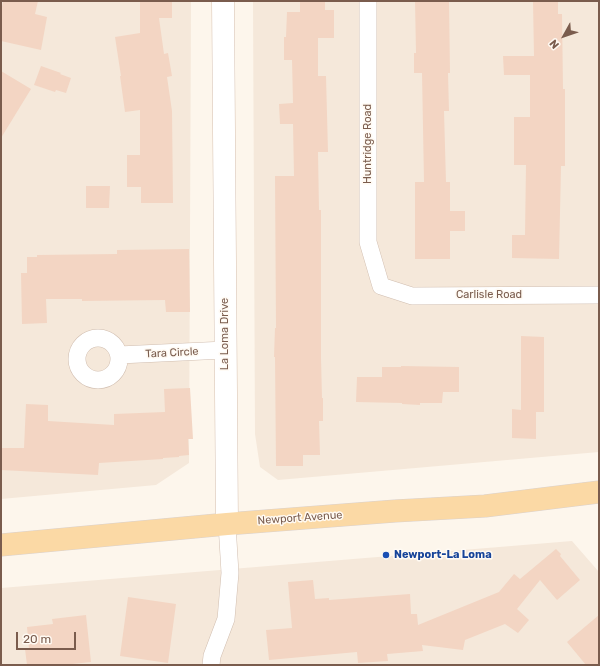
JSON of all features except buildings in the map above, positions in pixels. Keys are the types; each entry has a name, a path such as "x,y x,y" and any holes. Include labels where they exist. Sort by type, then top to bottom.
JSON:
{"main road":[{"name":"La Loma Drive","path":"223,1 227,524"},
{"name":"Newport Avenue","path":"1,545 227,524 395,511 485,506 599,492"}],"street":[{"name":"Huntridge Road","path":"368,1 368,242 381,286"},
{"name":"Carlisle Road","path":"381,286 412,296 599,295"},
{"name":"Tara Circle","path":"119,355 225,350"},
{"name":"La Loma Drive","path":"211,665 212,656 226,618 230,573 227,524"}],"shaded area":[{"path":"1,1 191,1 189,463 156,485 1,499"},
{"path":"253,1 599,1 599,452 278,480 260,467 255,434"},
{"path":"572,541 599,572 599,665 1,665 1,588"}],"place":[{"name":"Newport-La Loma","path":"386,555"}]}
